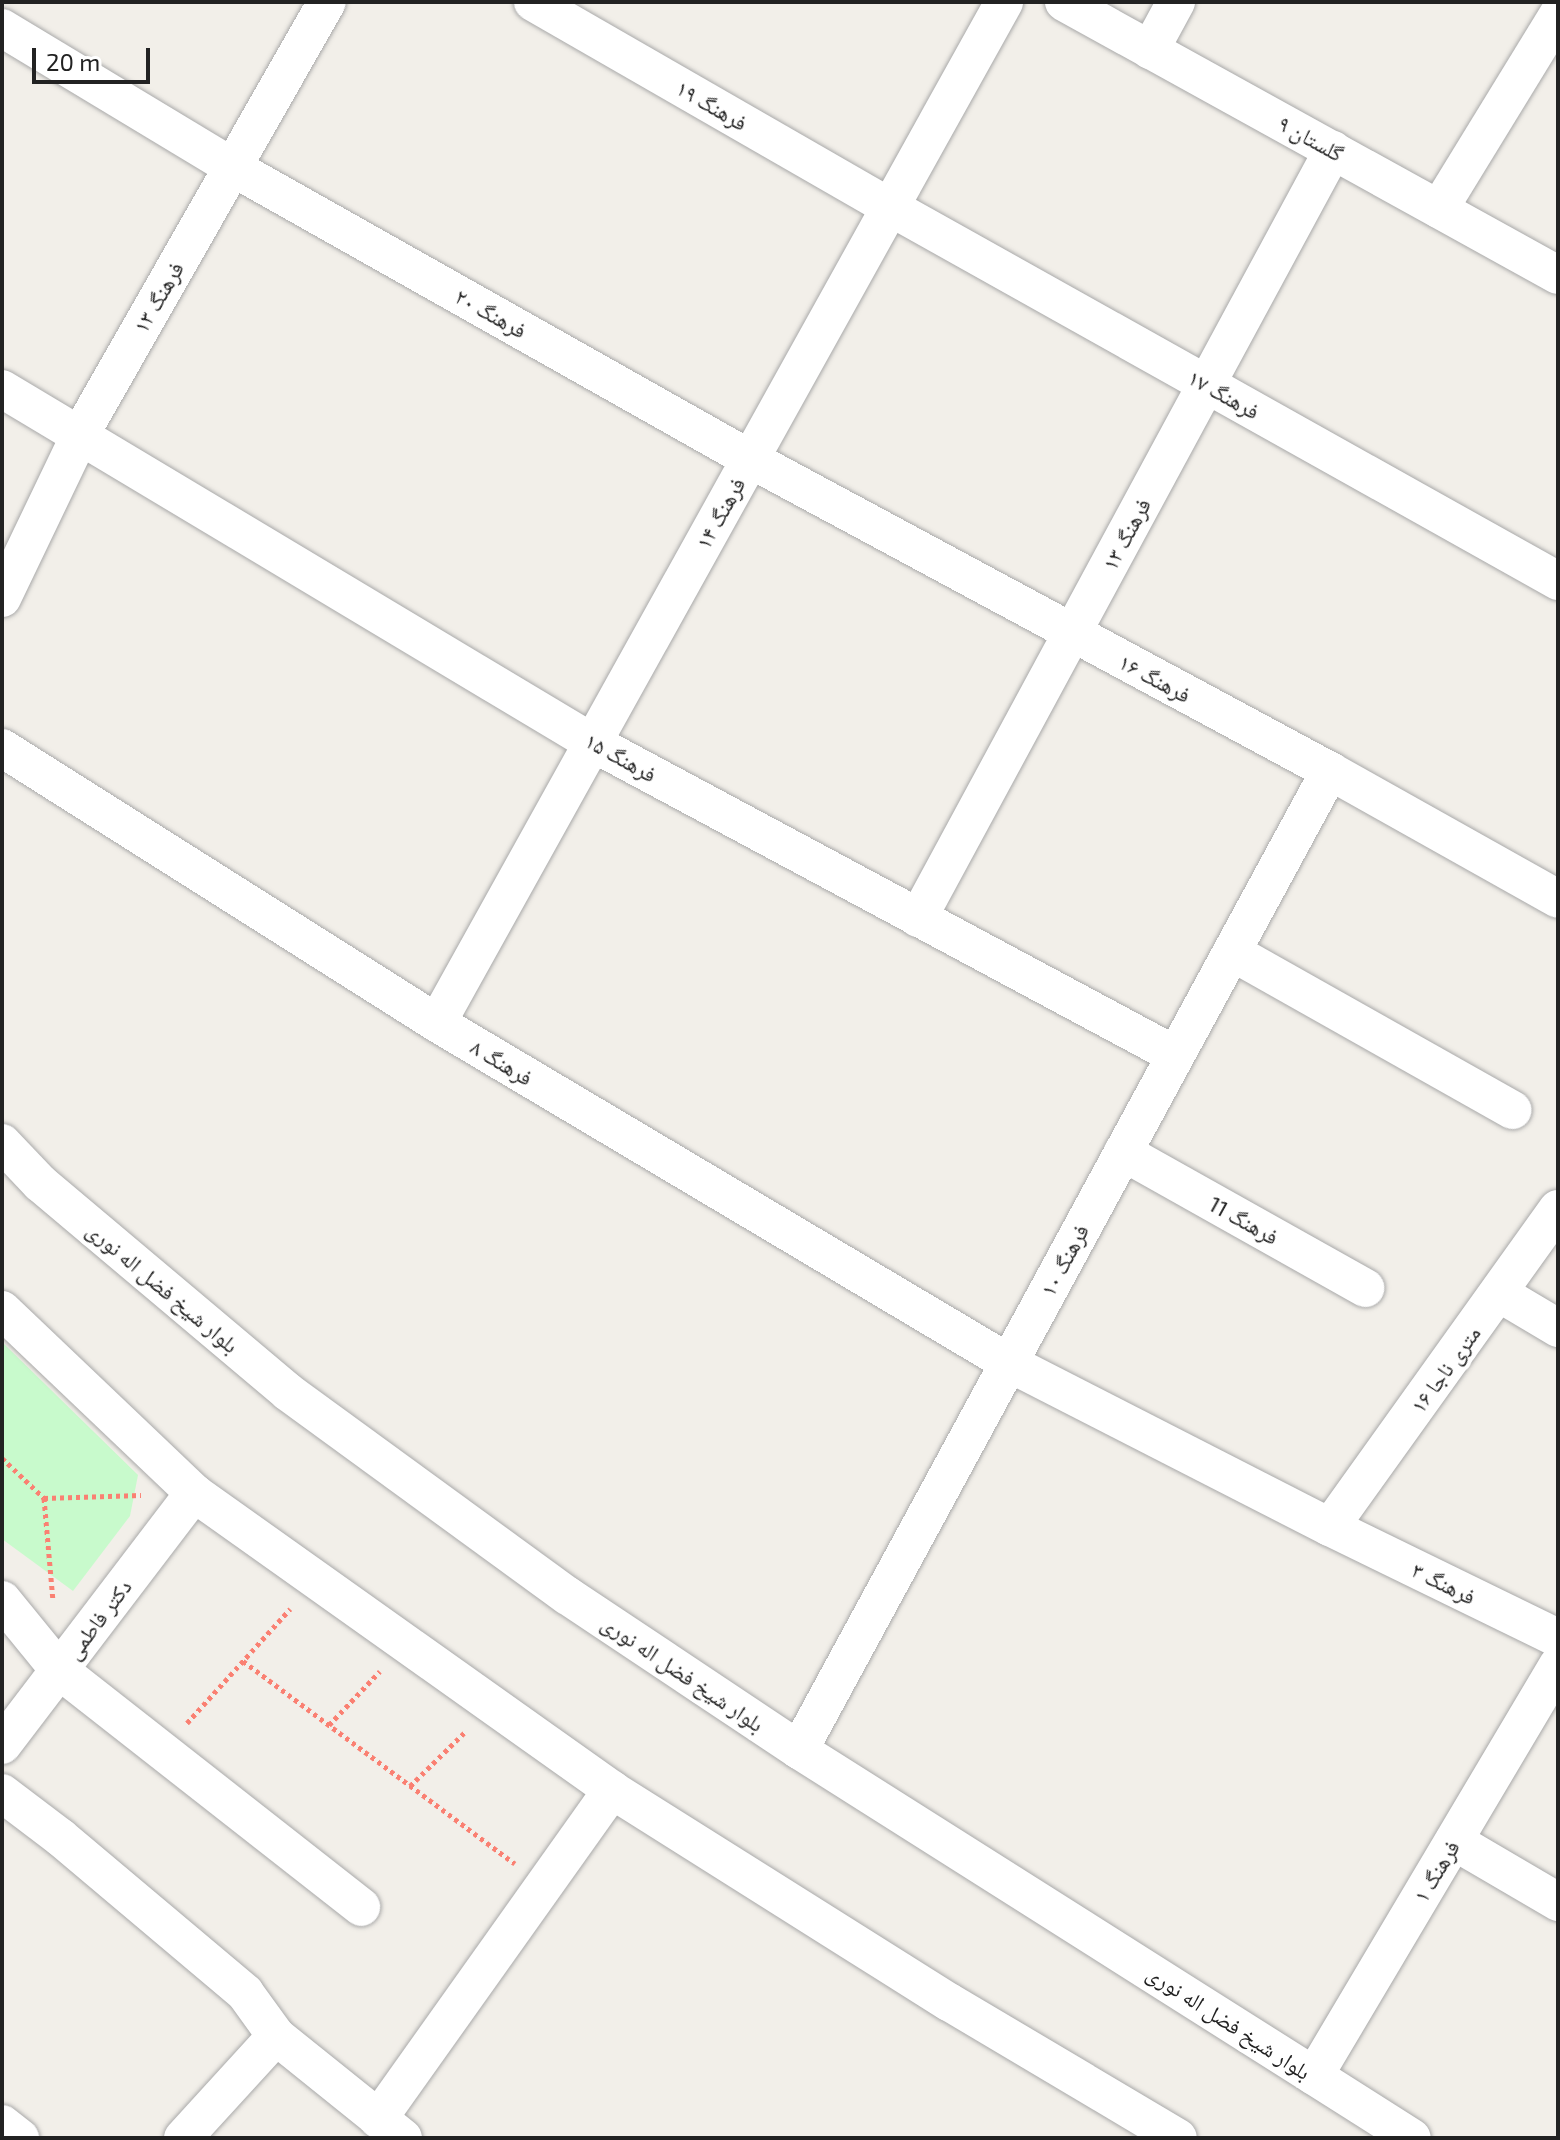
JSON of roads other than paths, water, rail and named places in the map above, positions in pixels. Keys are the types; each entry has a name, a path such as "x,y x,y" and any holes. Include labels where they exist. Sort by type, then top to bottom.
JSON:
{"street":[{"name":"فرهنگ ۱۳","path":"2,598 81,433 327,2"},
{"name":"فرهنگ ۱۹","path":"533,2 890,207"},
{"name":"فرهنگ ۱۴","path":"437,1023 1004,2"},
{"name":"گلستان ۹","path":"1064,2 1558,275"},
{"path":"1150,50 1176,2"},
{"path":"1439,209 1558,15"},
{"name":"فرهنگ ۲۰","path":"2,28 232,167 750,459"},
{"name":"فرهنگ ۱۳","path":"918,918 1333,150"},
{"name":"فرهنگ ۱۷","path":"890,207 1558,581"},
{"name":"فرهنگ ۱۵","path":"2,389 81,433 593,743 1175,1055"},
{"name":"فرهنگ ۱۶","path":"750,459 1072,635 1330,771 1558,899"},
{"name":"فرهنگ ۸","path":"2,748 437,1023 1009,1363 1330,1527"},
{"name":"فرهنگ ۱۰","path":"799,1750 1330,771"},
{"path":"1232,952 1512,1110"},
{"name":"بلوار شیخ فضل اله نوری","path":"2,1143 40,1183 288,1392 568,1596 799,1750 1412,2138"},
{"name":"فرهنگ 11","path":"1123,1152 1365,1288"},
{"name":"۱۶ متری ناجا","path":"1330,1527 1558,1209"},
{"path":"1499,1293 1558,1328"},
{"path":"2,1310 194,1493 612,1790 949,2002 1178,2138"},
{"name":"دکتر فاطمی","path":"2,1745 194,1493"},
{"name":"فرهنگ ۳","path":"1330,1527 1558,1638"},
{"path":"2,1600 59,1670 361,1907"},
{"name":"فرهنگ ۱","path":"1314,2076 1558,1665"},
{"path":"2,1793 60,1837 245,1993 276,2036 391,2128 544,1885 612,1790"},
{"path":"1454,1841 1558,1902"},
{"path":"183,2138 276,2036"},
{"path":"2,2124 20,2138"}]}
